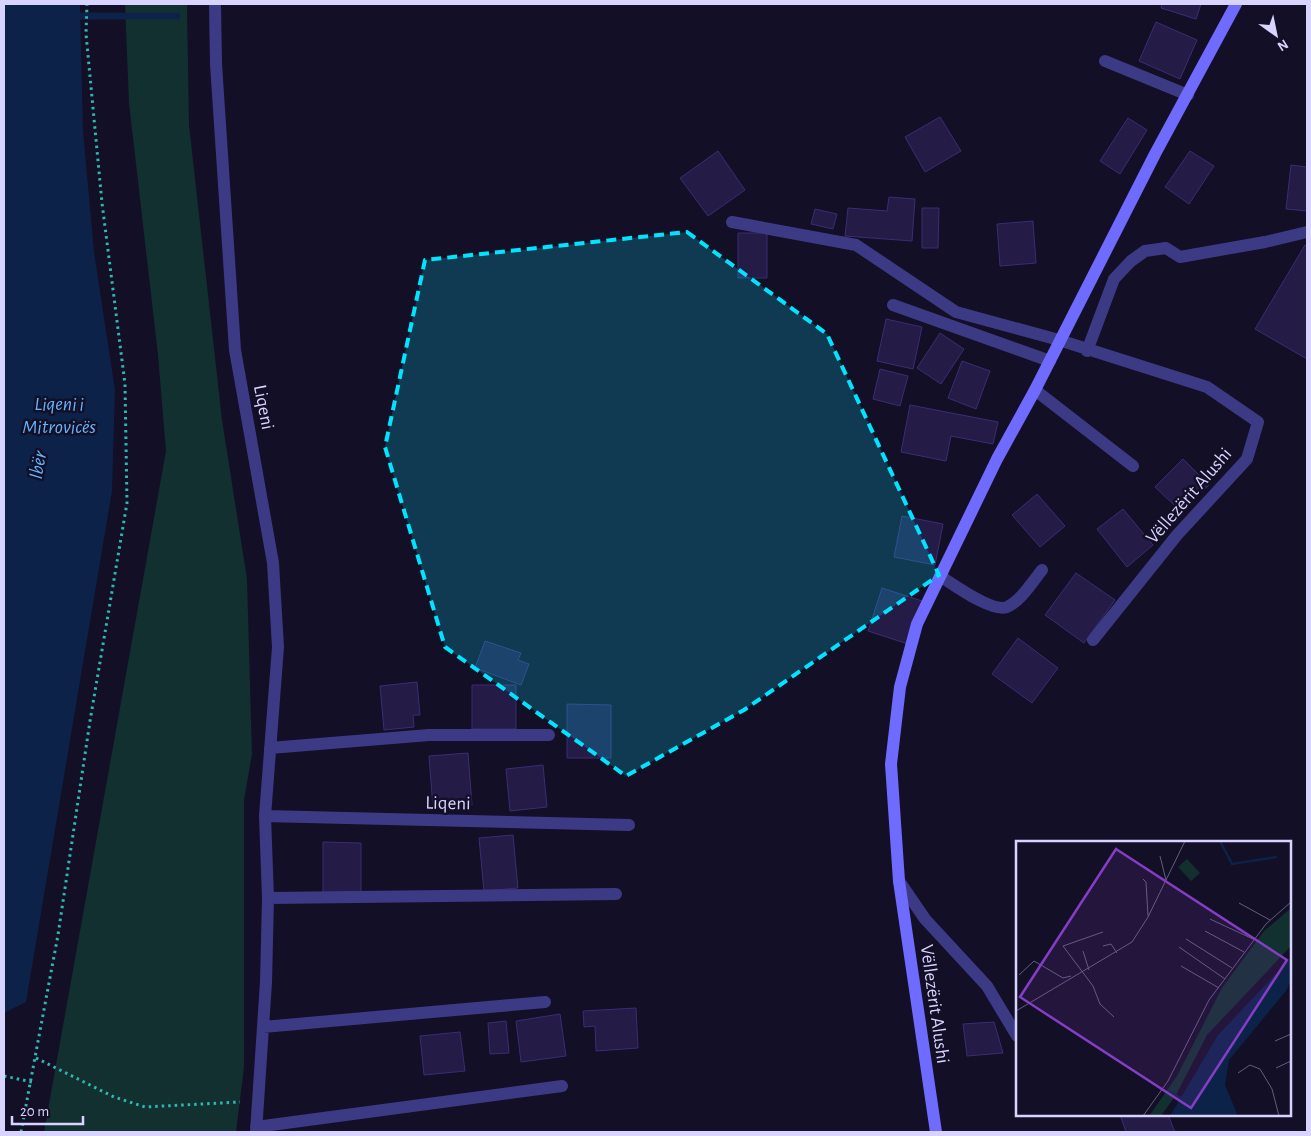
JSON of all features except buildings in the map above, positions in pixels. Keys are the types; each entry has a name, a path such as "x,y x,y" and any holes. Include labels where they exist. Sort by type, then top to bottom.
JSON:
{"main road":[{"name":"Vëllezërit Alushi","path":"936,1132 899,880 891,764 900,687 917,624 996,459 1035,390 1155,154 1236,4"}],"street":[{"name":"Liqeni","path":"215,4 216,64 235,350 273,563 278,647 265,816 268,898 263,1027 256,1130 562,1086"},
{"path":"1105,61 1188,95"},
{"name":"Vëllezërit Alushi","path":"732,222 856,245 956,312 1059,340 1087,351 1207,386 1258,422 1247,460 1177,535 1093,640"},
{"path":"1087,351 1114,279 1131,261 1145,251 1166,248 1180,256 1265,242 1307,232"},
{"path":"893,305 1050,361"},
{"path":"1035,390 1133,466"},
{"path":"940,576 995,608 1007,607 1022,594 1042,570"},
{"path":"270,748 429,735 549,735"},
{"name":"Liqeni","path":"265,816 629,825"},
{"name":"Vëllezërit Alushi","path":"899,880 925,919 987,986 1016,1034"},
{"path":"268,898 616,894"},
{"path":"263,1027 545,1002"}],"path":[{"path":"21,1132 32,1082 127,503 124,384 102,203 86,34 87,4"},
{"path":"36,1058 114,1097 145,1107 258,1101"},
{"path":"4,1076 32,1082"}],"highlighted area":[{"path":"687,232 827,334 939,575 744,710 626,776 445,647 385,447 425,260"}],"green space":[{"path":"125,4 187,4 189,125 222,420 247,579 252,754 244,800 244,1067 236,1132 44,1132 166,451 158,355 129,103"}],"water":[{"name":"Liqeni i Mitrovicës","path":"4,4 80,4 83,131 94,252 115,390 112,491 26,1002 4,1013"}],"waterway":[{"path":"80,16 177,16"}],"water label":[{"name":"Ibër","path":"37,465"}]}
